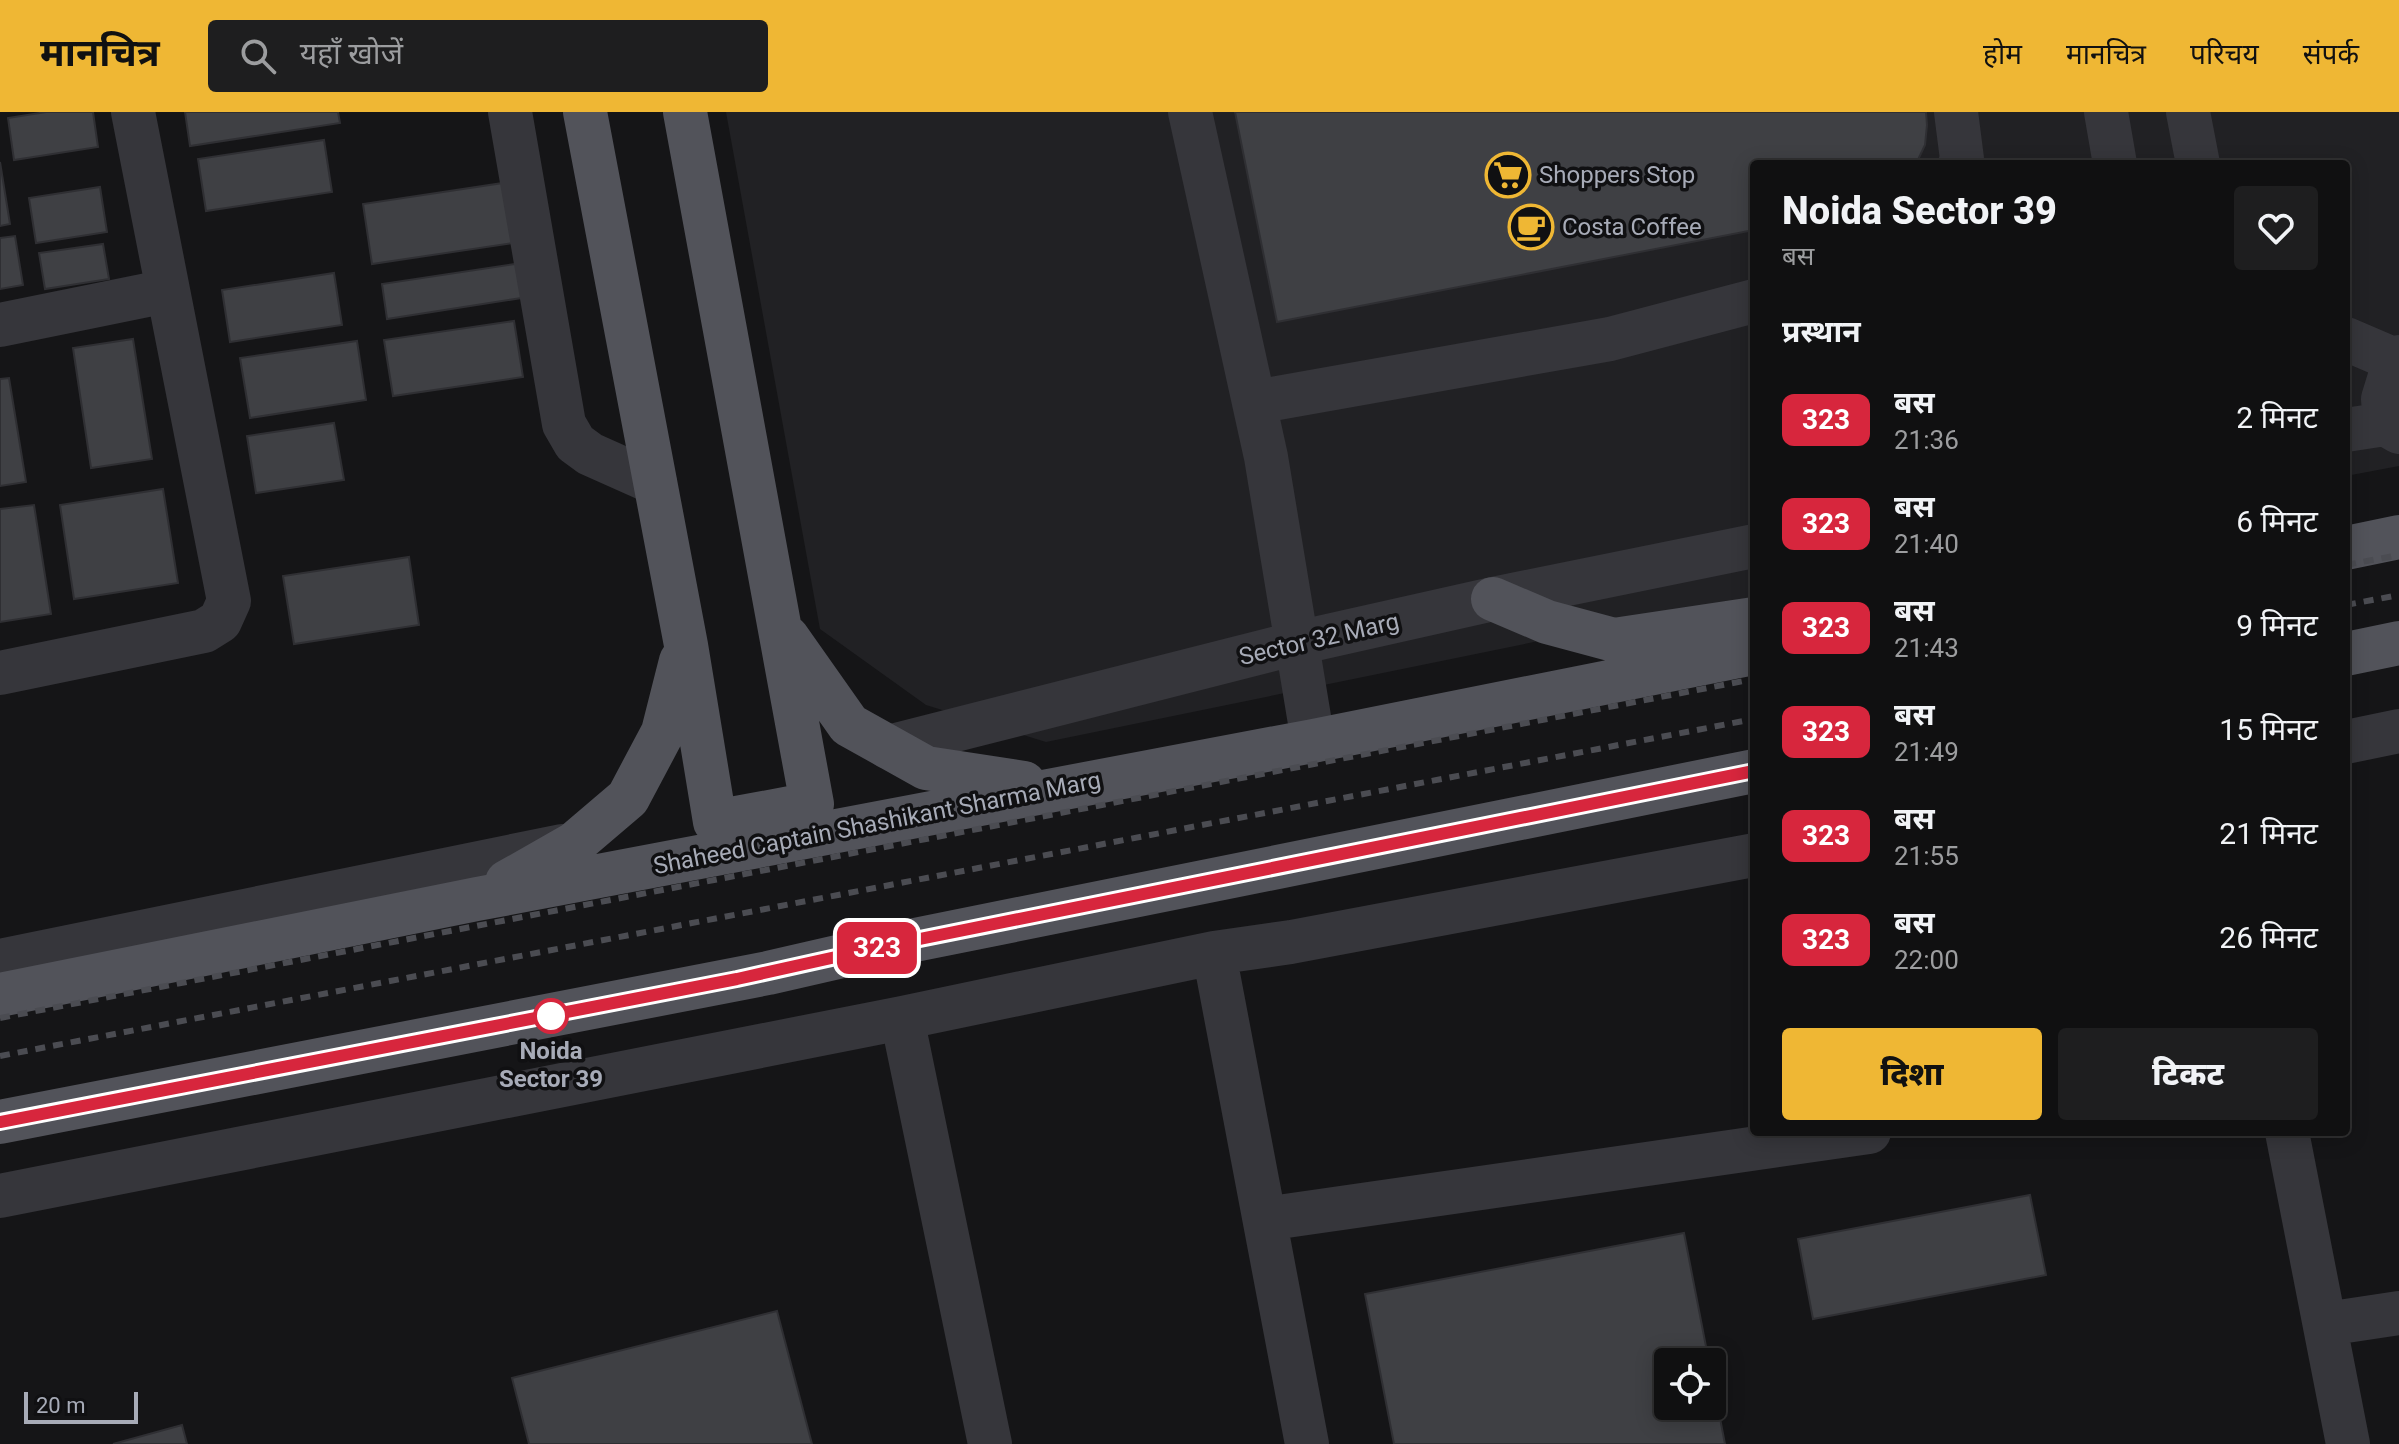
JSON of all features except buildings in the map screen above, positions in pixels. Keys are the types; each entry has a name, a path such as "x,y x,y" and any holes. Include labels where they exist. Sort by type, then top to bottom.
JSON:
{"main road":[{"path":"585,112 686,645 715,822 812,804 685,112"},
{"path":"2350,547 2399,537"},
{"path":"1493,599 1547,622 1614,640 1750,620"},
{"path":"779,625 849,725 926,768 1023,783 1083,783"},
{"path":"2350,653 2399,643"},
{"path":"477,899 574,844 628,798 663,732 686,645"},
{"name":"Shaheed Captain Shashikant Sharma Marg","path":"0,995 477,899 1313,741 1750,654"},
{"path":"0,1122 752,976 890,945 1750,772"}],"street":[{"path":"0,673 204,631 220,621 229,601 133,112"},
{"path":"510,112 564,424 575,443 590,454 655,483"},
{"path":"1190,112 1219,253 1255,402 1313,741"},
{"path":"1956,112 1962,160"},
{"path":"2106,112 2114,160"},
{"path":"2188,112 2197,160"},
{"path":"0,325 167,291"},
{"path":"1255,402 1610,339 1750,302"},
{"path":"2350,340 2397,358 2377,428"},
{"name":"Sector 32 Marg","path":"888,747 1297,643 1750,547"},
{"path":"2350,741 2399,731"},
{"path":"0,961 574,844"},
{"path":"0,1196 902,1018 1214,953 1291,942 1750,856"},
{"path":"1214,953 1307,1444"},
{"path":"902,1018 990,1444"},
{"path":"1265,1219 1841,1136"},
{"path":"2288,1136 2348,1444"},
{"path":"2326,1324 2399,1313"}],"shaded area":[{"path":"726,112 2399,112 2399,466 2350,475 2350,160 1750,160 1750,598 1046,742 926,705 820,629"}],"railway":[{"path":"2350,564 2399,555"},
{"path":"2350,604 2399,595"},
{"path":"0,1018 1750,680"},
{"path":"0,1056 1750,720"}],"bus line":[{"name":"323","path":"0,1122 768,973 890,945 1750,772"}],"place":[{"name":"Shoppers Stop","path":"1508,175"},
{"name":"Costa Coffee","path":"1531,227"},
{"name":"Noida Sector 39","path":"551,1016"}]}
